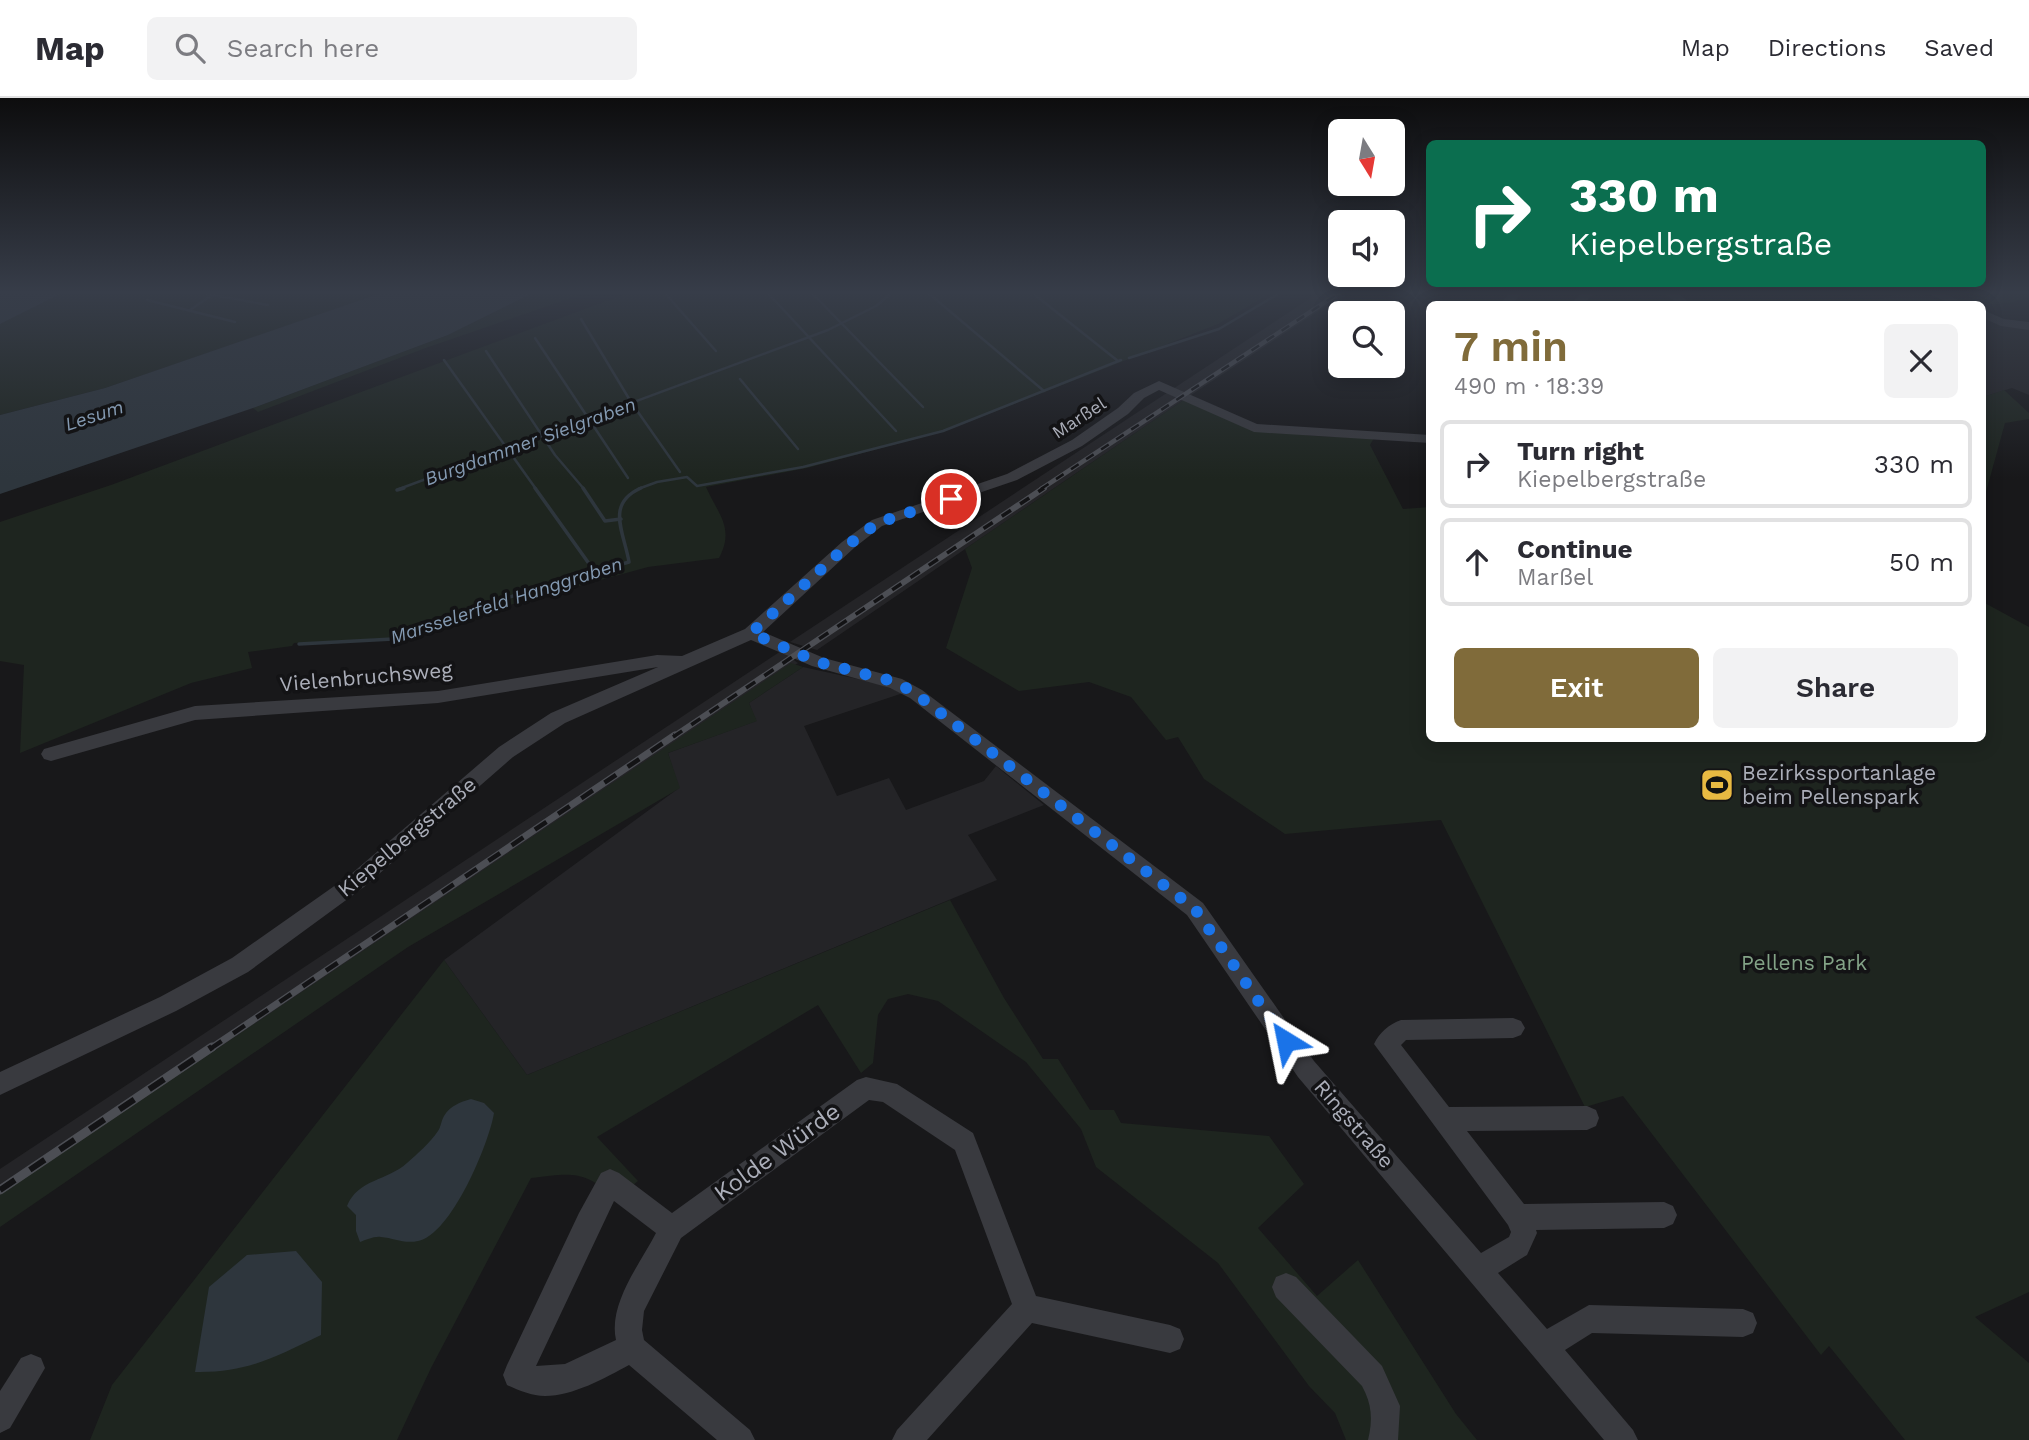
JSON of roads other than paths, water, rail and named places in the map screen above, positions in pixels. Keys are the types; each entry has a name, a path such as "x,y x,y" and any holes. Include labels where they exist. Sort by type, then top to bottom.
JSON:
{"street":[{"name":"Marßel","path":"807,583 877,523 975,491 1048,460 1123,411 1132,400 1159,385 1254,428 1426,439"},
{"name":"Kiepelbergstraße","path":"0,1084 168,1004 240,965 357,881 506,752 558,718 751,633 807,583"},
{"name":"Ringstraße","path":"751,633 827,665 896,682 916,694 1195,909 1306,1069 1623,1440"},
{"name":"Vielenbruchsweg","path":"51,754 195,713 438,696 657,661 689,661"},
{"path":"1479,1270 1518,1247 1524,1233 1518,1217 1386,1044 1401,1030 1513,1028"},
{"name":"Kolde Würde","path":"632,1347 628,1330 631,1309 672,1229 866,1088 888,1092 964,1142 1027,1308"},
{"path":"1442,1119 1587,1118"},
{"path":"672,1229 610,1182 588,1222 517,1375 540,1382 557,1381 632,1347 740,1440"},
{"path":"1518,1217 1664,1215"},
{"path":"1286,1287 1372,1376 1387,1408 1383,1440"},
{"path":"907,1440 1027,1308 1170,1339"},
{"path":"1544,1347 1589,1319 1743,1323"},
{"path":"0,1418 31,1368"}],"water":[{"name":"Lesum","path":"205,354 398,354 253,408 0,494 0,415 105,388"},
{"path":"471,1099 484,1103 494,1113 491,1127 466,1186 443,1223 431,1235 418,1241 378,1237 360,1242 356,1231 356,1215 347,1206 352,1197 366,1185 391,1174 407,1163 435,1135 449,1110"},
{"path":"296,1251 322,1282 321,1335 275,1357 246,1367 195,1372 209,1287 247,1255"}],"waterway":[{"path":"488,354 542,436"},
{"path":"545,354 589,419"},
{"path":"602,354 632,403"},
{"name":"Burgdammer Sielgraben","path":"632,403 764,354"},
{"path":"824,354 896,431"},
{"path":"871,354 923,407"},
{"path":"1000,354 1044,391"},
{"path":"1109,354 1118,361"},
{"name":"Marsselerfeld Hanggraben","path":"1129,358 1143,354"},
{"path":"444,360 507,449"},
{"name":"Marsselerfeld Hanggraben","path":"1044,391 1121,360"},
{"path":"740,379 798,449"},
{"name":"Marsselerfeld Hanggraben","path":"638,489 657,482 687,477 697,486 803,467 943,431 1044,391"},
{"name":"Burgdammer Sielgraben","path":"589,419 632,403"},
{"path":"632,403 680,472"},
{"name":"Burgdammer Sielgraben","path":"542,436 589,419"},
{"path":"589,419 628,478"},
{"name":"Burgdammer Sielgraben","path":"507,449 542,436"},
{"path":"542,436 584,489"},
{"name":"Burgdammer Sielgraben","path":"399,489 507,449"},
{"path":"507,449 536,489"},
{"name":"Burgdammer Sielgraben","path":"397,490 404,488"},
{"path":"535,488 590,565"},
{"path":"583,488 605,521 620,519"},
{"name":"Marsselerfeld Hanggraben","path":"620,519 623,502 641,488"},
{"name":"Marsselerfeld Hanggraben","path":"299,644 393,639 455,613 629,562 620,519"}],"railway":[{"path":"1041,489 1247,354"},
{"path":"673,737 1044,488"},
{"path":"210,1049 675,735"},
{"path":"0,1190 212,1047"}],"place":[{"name":"Bezirkssportanlage beim Pellenspark","path":"1717,785"}],"park label":[{"name":"Pellens Park","path":"1804,963"}]}
